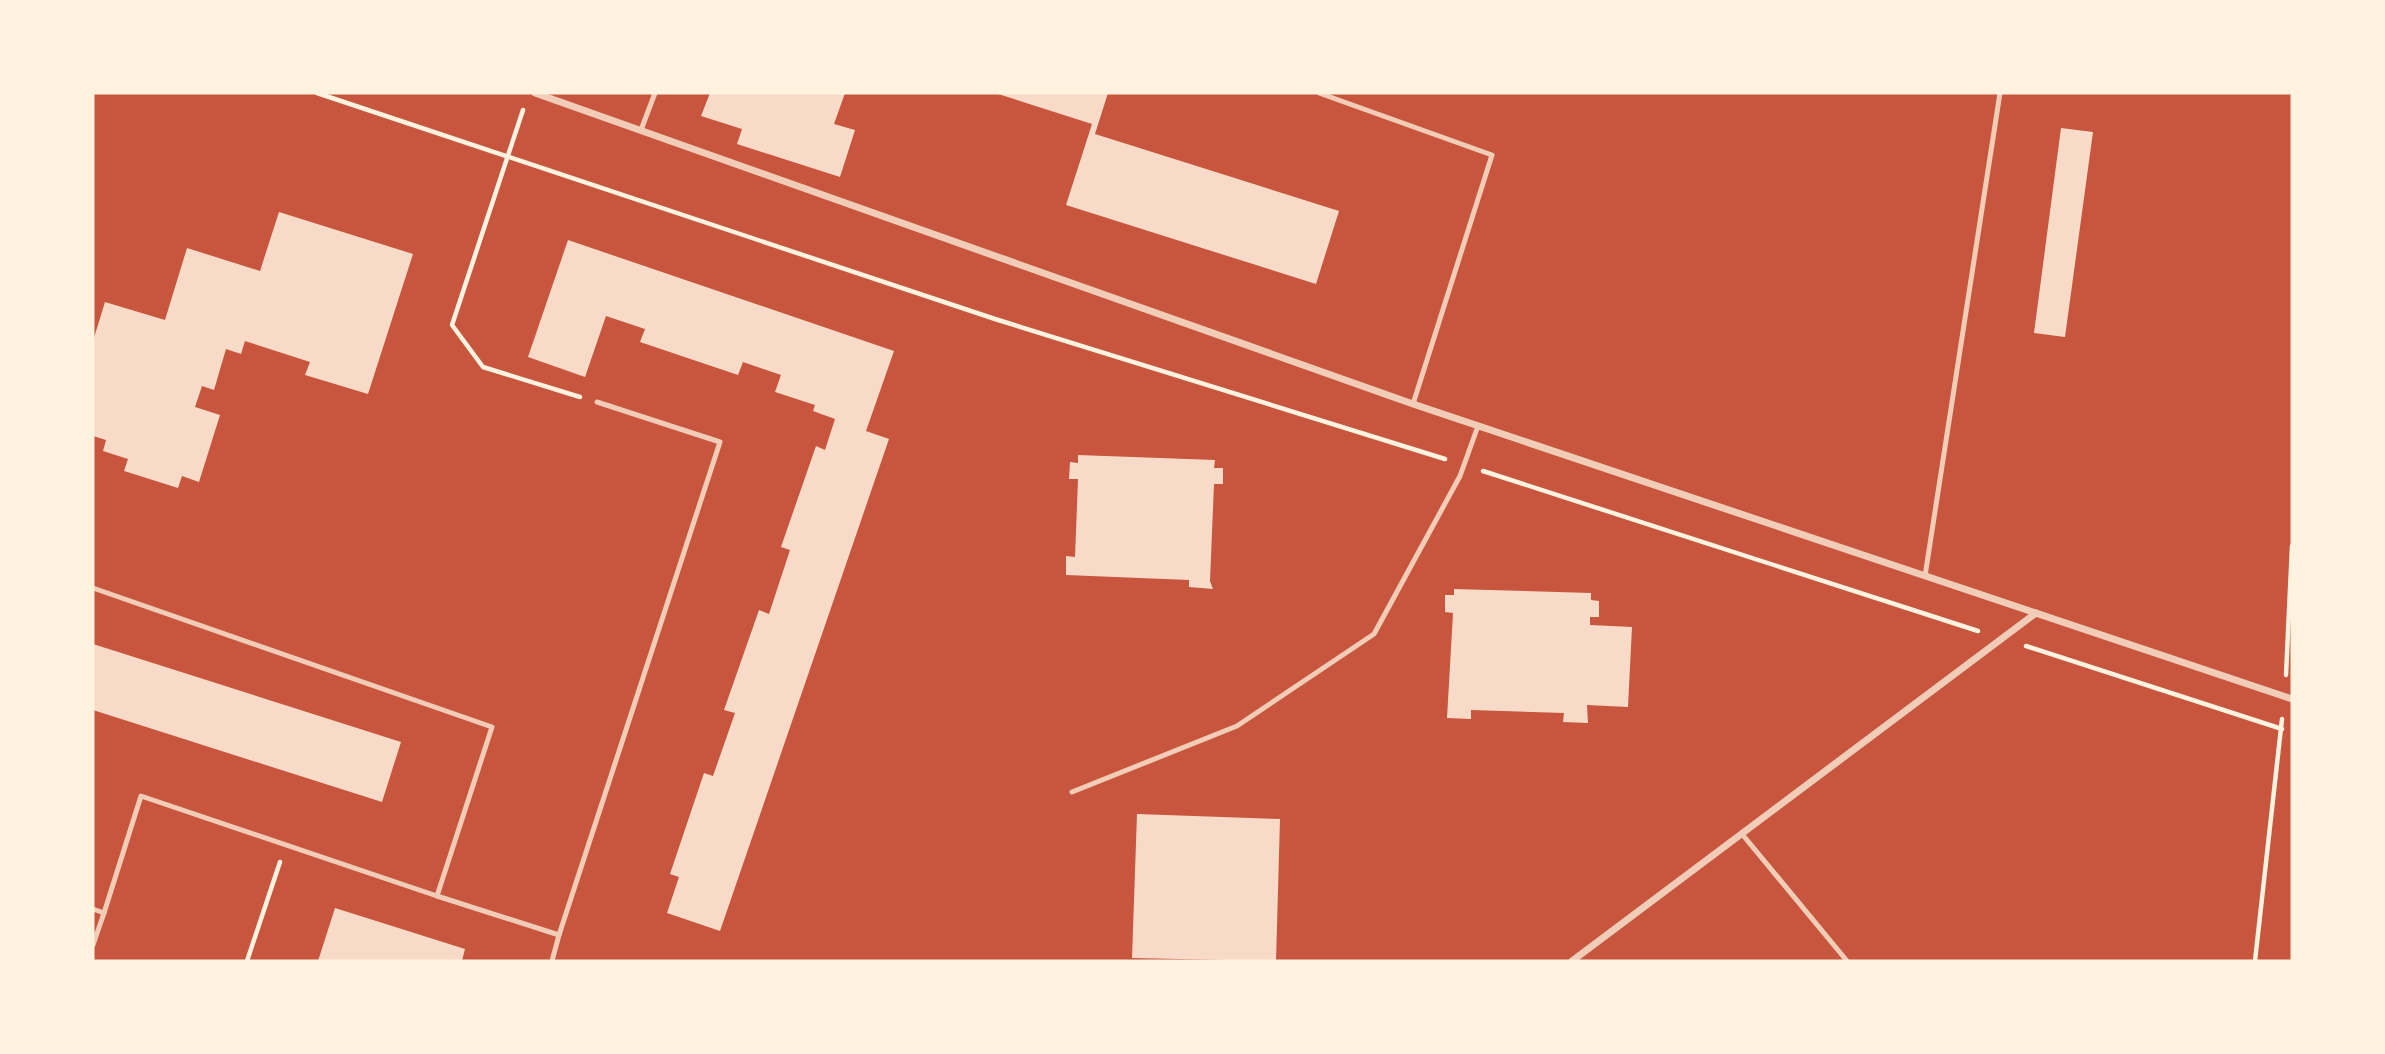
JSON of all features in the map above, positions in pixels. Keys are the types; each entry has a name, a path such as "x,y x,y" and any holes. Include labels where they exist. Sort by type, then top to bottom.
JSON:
{"street":[{"path":"535,93 1413,404 2292,699"},
{"path":"1572,961 2036,613"}],"lane":[{"path":"641,130 655,93"},
{"path":"1319,93 1492,155 1413,404"},
{"path":"1925,576 2000,93"},
{"path":"552,961 720,442 597,402"},
{"path":"1072,792 1237,726 1374,634 1464,465 1479,426"},
{"path":"93,588 492,727 437,896"},
{"path":"93,945 141,796 559,935"},
{"path":"1742,834 1847,961"},
{"path":"93,909 104,913"}],"path":[{"path":"317,93 982,314 1464,465 2282,729"},
{"path":"525,106 452,325 483,367 597,402"},
{"path":"2255,961 2282,729 2292,546"},
{"path":"247,961 285,845"}],"building":[{"path":"710,93 845,93 834,124 855,130 840,177 737,144 742,129 701,116"},
{"path":"995,93 1108,93 1095,134 1339,211 1316,284 1066,205 1092,124"},
{"path":"2061,128 2093,132 2065,337 2034,333"},
{"path":"279,212 413,254 368,394 305,375 310,362 245,341 241,354 226,349 214,390 202,386 195,407 220,415 199,482 182,476 178,488 124,471 128,459 103,451 106,440 93,436 93,341 105,302 165,320 187,248 260,271"},
{"path":"568,240 894,351 866,431 889,439 720,931 667,913 679,877 670,874 704,773 713,776 735,713 724,710 759,610 769,614 790,550 781,547 816,446 825,450 835,419 813,411 815,405 775,392 781,375 743,362 738,375 640,342 645,329 606,316 585,377 528,357"},
{"path":"1078,455 1215,460 1214,468 1223,468 1223,484 1214,484 1210,581 1213,589 1189,587 1189,580 1066,575 1066,556 1075,557 1078,479 1069,479 1070,462 1078,463"},
{"path":"1454,589 1591,593 1591,600 1599,601 1599,617 1590,617 1590,625 1632,627 1628,707 1587,705 1588,723 1563,722 1564,713 1471,710 1471,719 1447,718 1453,613 1445,612 1445,595 1454,595"},
{"path":"93,644 401,742 382,802 93,710"},
{"path":"1137,814 1280,819 1276,961 1132,958"},
{"path":"335,908 465,949 462,961 318,961"}]}
